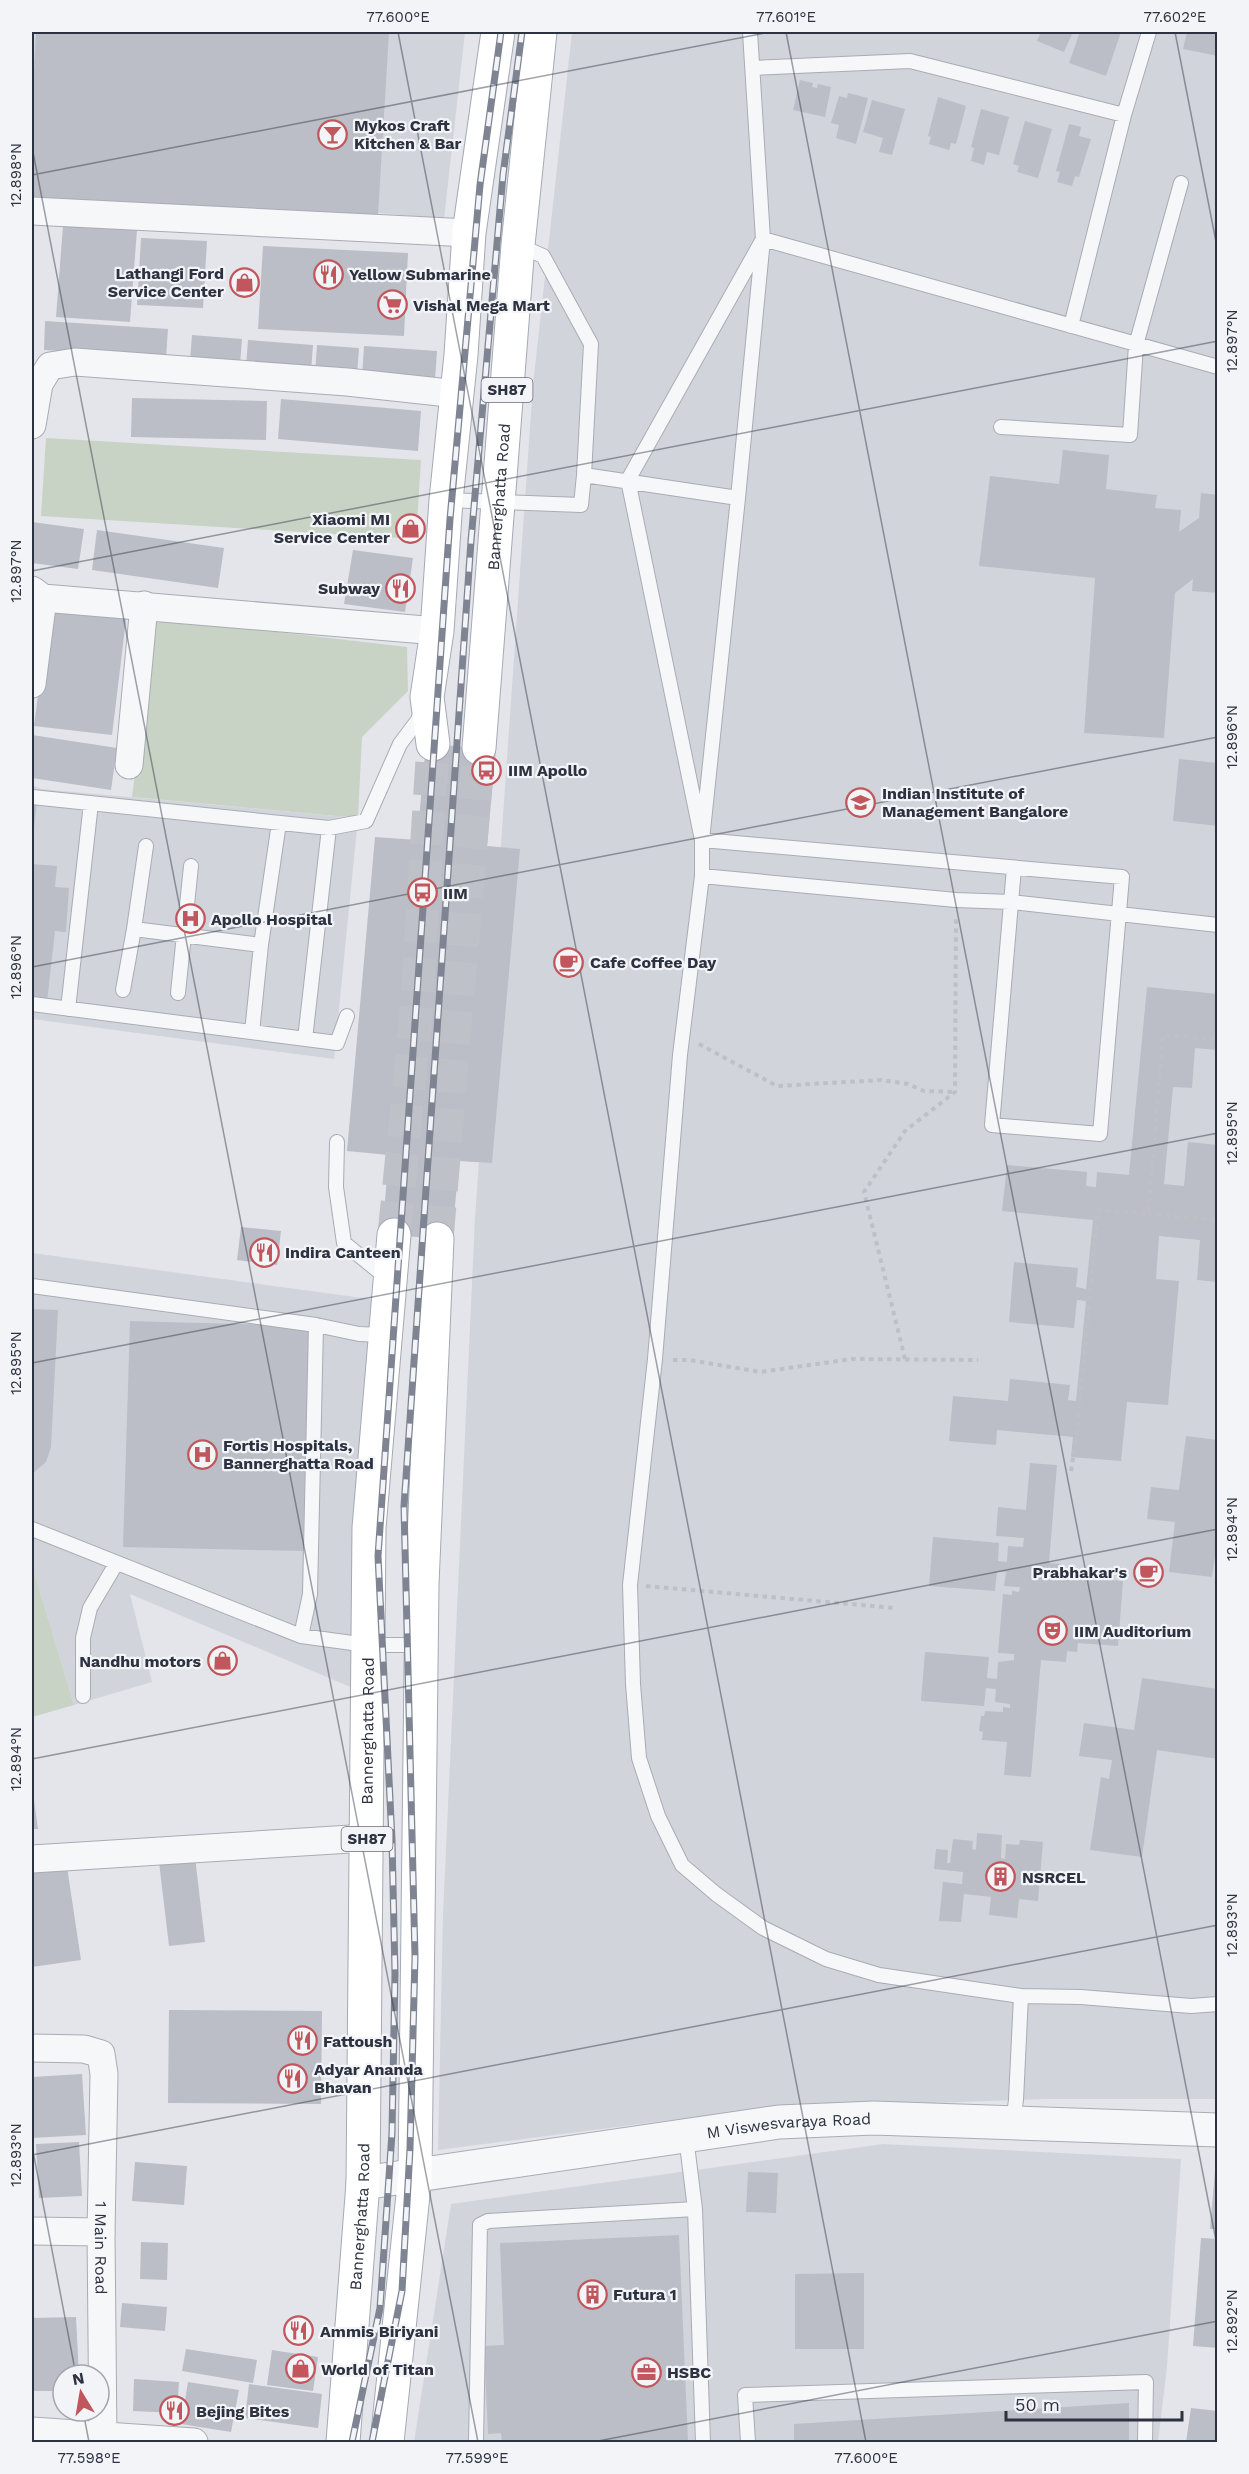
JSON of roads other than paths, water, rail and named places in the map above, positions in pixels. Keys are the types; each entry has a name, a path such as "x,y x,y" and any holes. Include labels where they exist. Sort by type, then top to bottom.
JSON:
{"main road":[{"name":"SH87","path":"433,744 428,697 437,631 446,500 458,394 469,233 498,32"},
{"name":"Bannerghatta Road","path":"478,748 518,245 540,32"},
{"name":"Bannerghatta Road","path":"343,2442 363,2183 369,1528 394,1235"},
{"path":"387,2442 415,2176 421,1645 437,1239"}],"street":[{"path":"32,211 469,233"},
{"path":"32,425 39,384 50,366 75,362 347,382 458,394"},
{"path":"32,684 37,594 437,631"},
{"path":"129,765 144,605"},
{"path":"32,1859 367,1838"},
{"name":"1 Main Road","path":"32,2049 84,2049 101,2054 104,2074 101,2232 104,2438"},
{"name":"M Viswesvaraya Road","path":"363,2183 779,2122 825,2118 1218,2130"},
{"path":"32,2231 101,2232"},
{"path":"32,2431 104,2438 194,2442"}],"lane":[{"path":"750,32 763,239 702,840 702,876 684,1039 680,1055 654,1359 630,1585 633,1684 639,1758 658,1816 682,1865 716,1894 763,1928 826,1959 879,1975 1021,1996 1081,1996 1191,2006 1218,2004"},
{"path":"1071,326 1124,115 1149,32"},
{"path":"752,68 910,61 1124,115"},
{"path":"1001,427 1130,435 1136,345 1181,183"},
{"path":"763,239 1218,367"},
{"path":"702,840 628,480 763,239"},
{"path":"446,500 581,505 591,344 543,256 518,245"},
{"path":"584,475 738,498"},
{"path":"32,797 329,828 366,821 400,744 418,720 428,697"},
{"path":"68,1008 91,803"},
{"path":"252,1032 261,945 279,823"},
{"path":"305,1039 329,828"},
{"path":"702,840 1122,877 1100,1134 992,1125 1014,868"},
{"path":"123,990 146,846"},
{"path":"178,993 191,866"},
{"path":"702,876 956,900 1011,902 1218,925"},
{"path":"134,929 261,945"},
{"path":"32,1004 337,1043 347,1016"},
{"path":"337,1142 336,1186 344,1243 389,1280"},
{"path":"32,1286 316,1325 359,1334 385,1335"},
{"path":"301,1636 310,1594 316,1325"},
{"path":"32,1529 301,1636 367,1645 421,1645"},
{"path":"83,1696 83,1638 90,1608 116,1564"},
{"path":"1013,2122 1021,1996"},
{"path":"686,2137 695,2209 703,2442"},
{"path":"477,2442 480,2225 488,2221 695,2209"},
{"path":"748,2442 745,2395 1146,2382 1145,2442"}],"tunnel":[{"path":"394,1235 416,1013 433,744"},
{"path":"437,1239 479,748"}],"railway":[{"path":"352,2442 380,2308 392,2133 395,1974 392,1840 378,1556 450,519 480,185 501,32"},
{"path":"372,2442 402,2291 410,2149 415,1957 404,1506 471,541 503,175 522,32"}],"place":[{"name":"Mykos Craft Kitchen & Bar","path":"333,134"},
{"name":"Yellow Submarine","path":"328,274"},
{"name":"Lathangi Ford Service Center","path":"245,282"},
{"name":"Vishal Mega Mart","path":"392,305"},
{"name":"Xiaomi MI Service Center","path":"411,528"},
{"name":"Subway","path":"401,588"},
{"name":"IIM Apollo","path":"487,770"},
{"name":"Indian Institute of Management Bangalore","path":"861,802"},
{"name":"IIM","path":"422,893"},
{"name":"Apollo Hospital","path":"190,919"},
{"name":"Cafe Coffee Day","path":"569,962"},
{"name":"Indira Canteen","path":"264,1252"},
{"name":"Fortis Hospitals, Bannerghatta Road","path":"202,1454"},
{"name":"Prabhakar's","path":"1148,1572"},
{"name":"IIM Auditorium","path":"1053,1631"},
{"name":"Nandhu motors","path":"222,1661"},
{"name":"NSRCEL","path":"1001,1877"},
{"name":"Fattoush","path":"302,2041"},
{"name":"Adyar Ananda Bhavan","path":"293,2078"},
{"name":"Futura 1","path":"592,2294"},
{"name":"Ammis Biriyani","path":"299,2331"},
{"name":"World of Titan","path":"300,2369"},
{"name":"HSBC","path":"646,2372"},
{"name":"Bejing Bites","path":"175,2411"}]}
